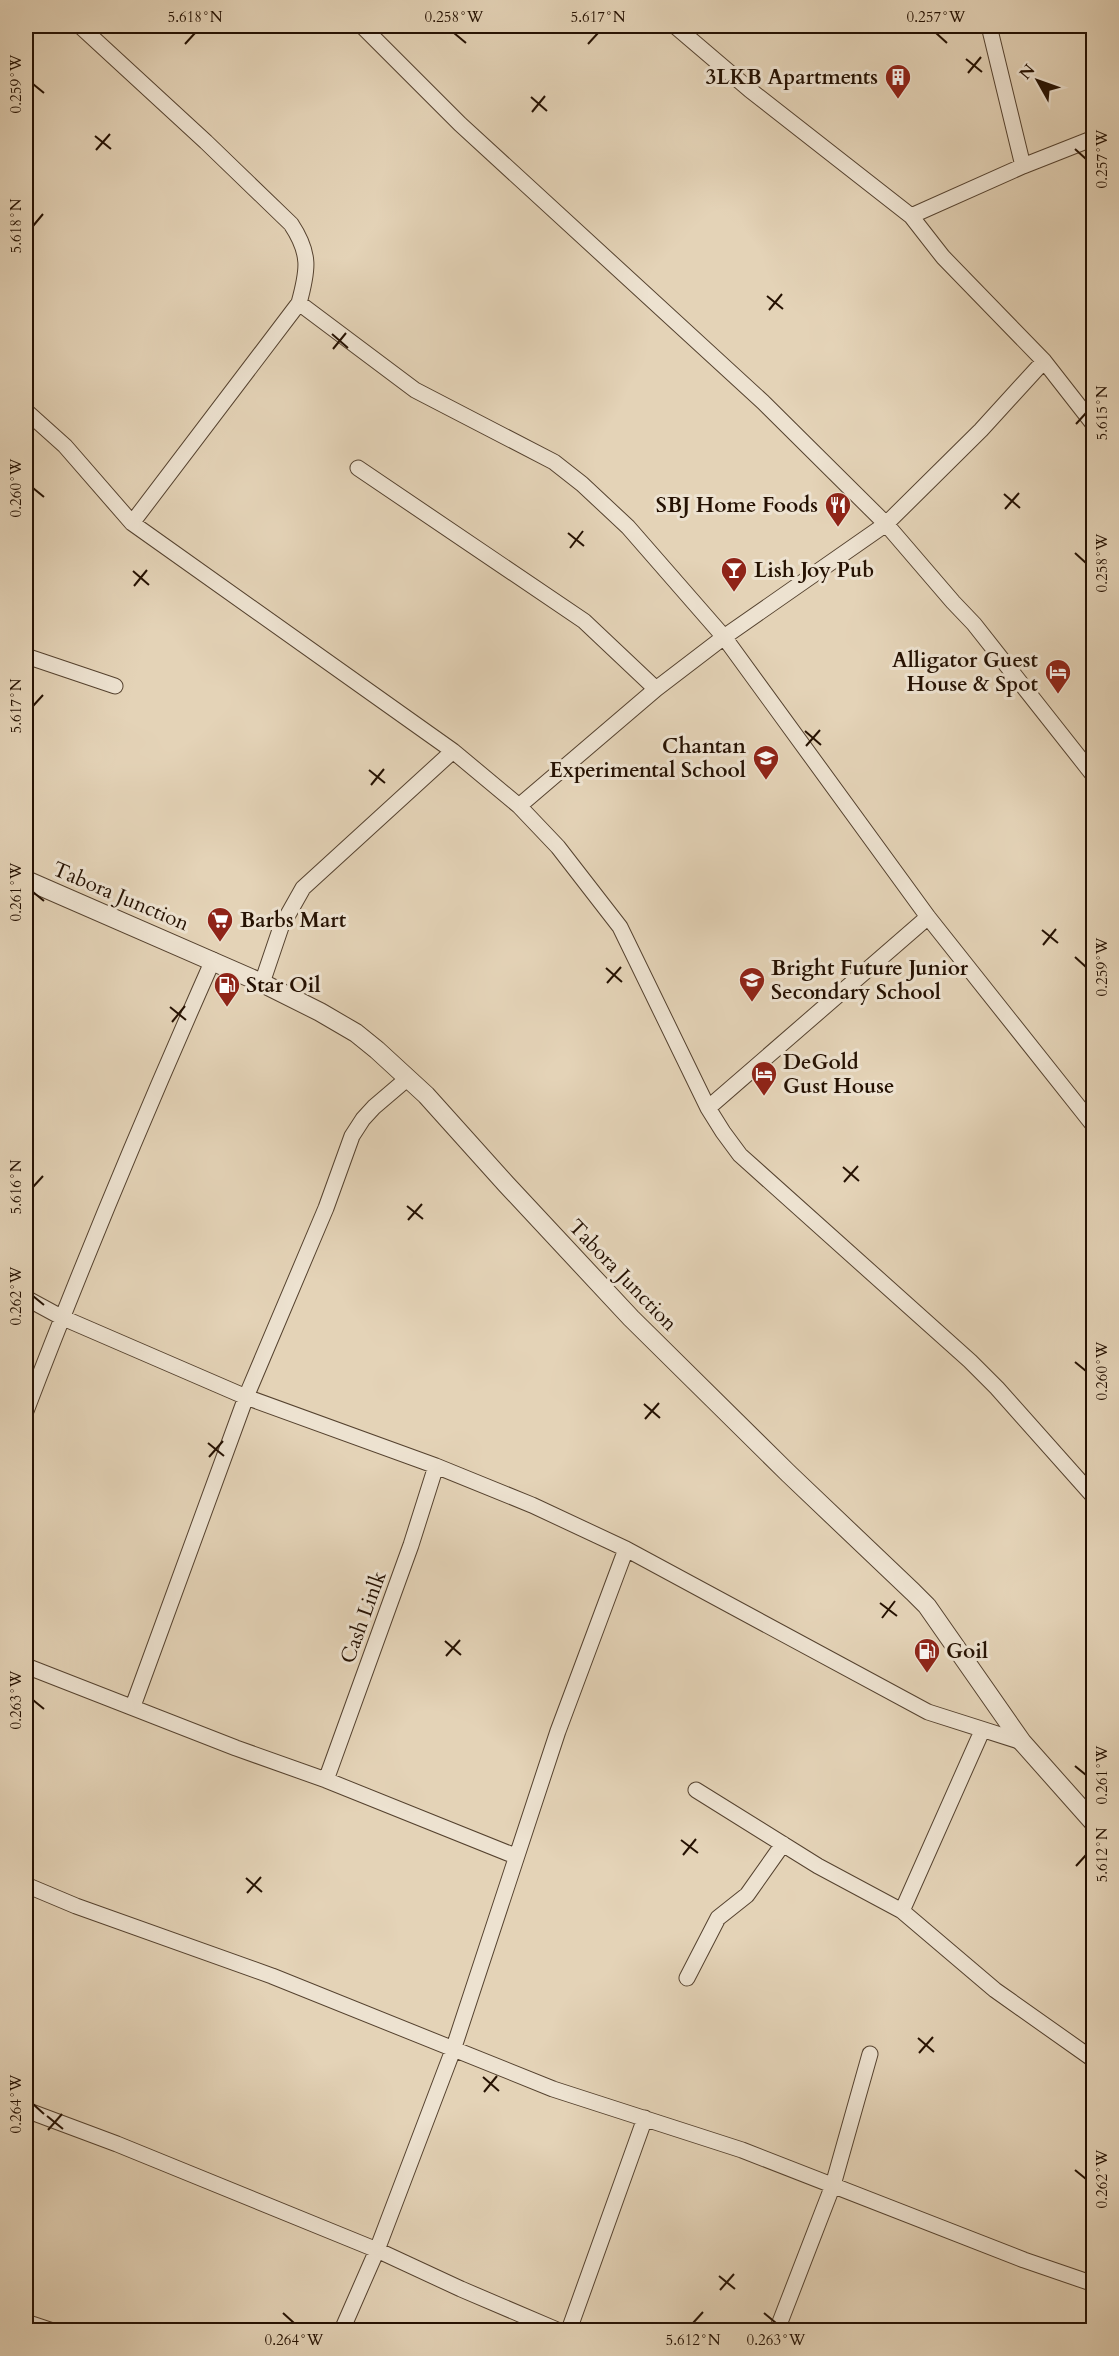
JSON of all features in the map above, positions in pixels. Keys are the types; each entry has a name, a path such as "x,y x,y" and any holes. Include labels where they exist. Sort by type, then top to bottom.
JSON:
{"street":[{"path":"80,26 291,224 300,238 308,272 299,303 132,523"},
{"path":"362,26 460,124 763,402 886,524 952,602 974,624 1094,776"},
{"path":"675,26 750,90 910,216 943,258 1044,362 1094,425"},
{"path":"988,26 1023,166"},
{"path":"910,216 1023,166 1044,160 1094,138"},
{"path":"299,303 415,390 554,462 628,527 724,637 928,917 1094,1126"},
{"path":"519,806 657,689 724,637 886,524 981,430 1044,362"},
{"path":"26,411 64,446 132,523 453,751 519,806 558,847 620,927 708,1108 740,1155 970,1361 1094,1497"},
{"path":"358,468 584,621 657,689"},
{"path":"26,656 115,686"},
{"path":"262,983 281,927 303,888 453,751"},
{"name":"Tabora Junction","path":"26,880 213,960 320,1012 356,1033 408,1077 631,1318 927,1606 1022,1742 1094,1823"},
{"path":"708,1108 928,917"},
{"path":"26,1411 61,1317 144,1117 213,960"},
{"path":"133,1706 246,1397 326,1208 352,1136 374,1107 408,1077"},
{"path":"26,1298 61,1317 246,1397 436,1466 532,1505 626,1549 928,1712 1022,1742"},
{"name":"Cash Linlk","path":"326,1780 411,1545 436,1466"},
{"path":"342,2331 377,2250 453,2050 558,1731 626,1549"},
{"path":"26,1666 236,1748 326,1780 515,1856"},
{"path":"902,1911 982,1731"},
{"path":"696,1790 783,1844 902,1911 995,1990 1094,2060"},
{"path":"687,1978 718,1918 747,1895 783,1844"},
{"path":"26,1885 75,1906 273,1976 553,2089 742,2150 1024,2260 1094,2284"},
{"path":"777,2331 833,2185 870,2054"},
{"path":"26,2110 117,2144 377,2250 557,2331"},
{"path":"569,2331 645,2118"},
{"path":"26,2322 50,2331"}],"place":[{"name":"3LKB Apartments","path":"898,100"},
{"name":"SBJ Home Foods","path":"838,528"},
{"name":"Lish Joy Pub","path":"734,593"},
{"name":"Alligator Guest House & Spot","path":"1058,695"},
{"name":"Chantan Experimental School","path":"766,781"},
{"name":"Barbs Mart","path":"220,943"},
{"name":"Bright Future Junior Secondary School","path":"752,1003"},
{"name":"Star Oil","path":"227,1008"},
{"name":"DeGold Gust House","path":"764,1097"},
{"name":"Goil","path":"927,1674"}]}
